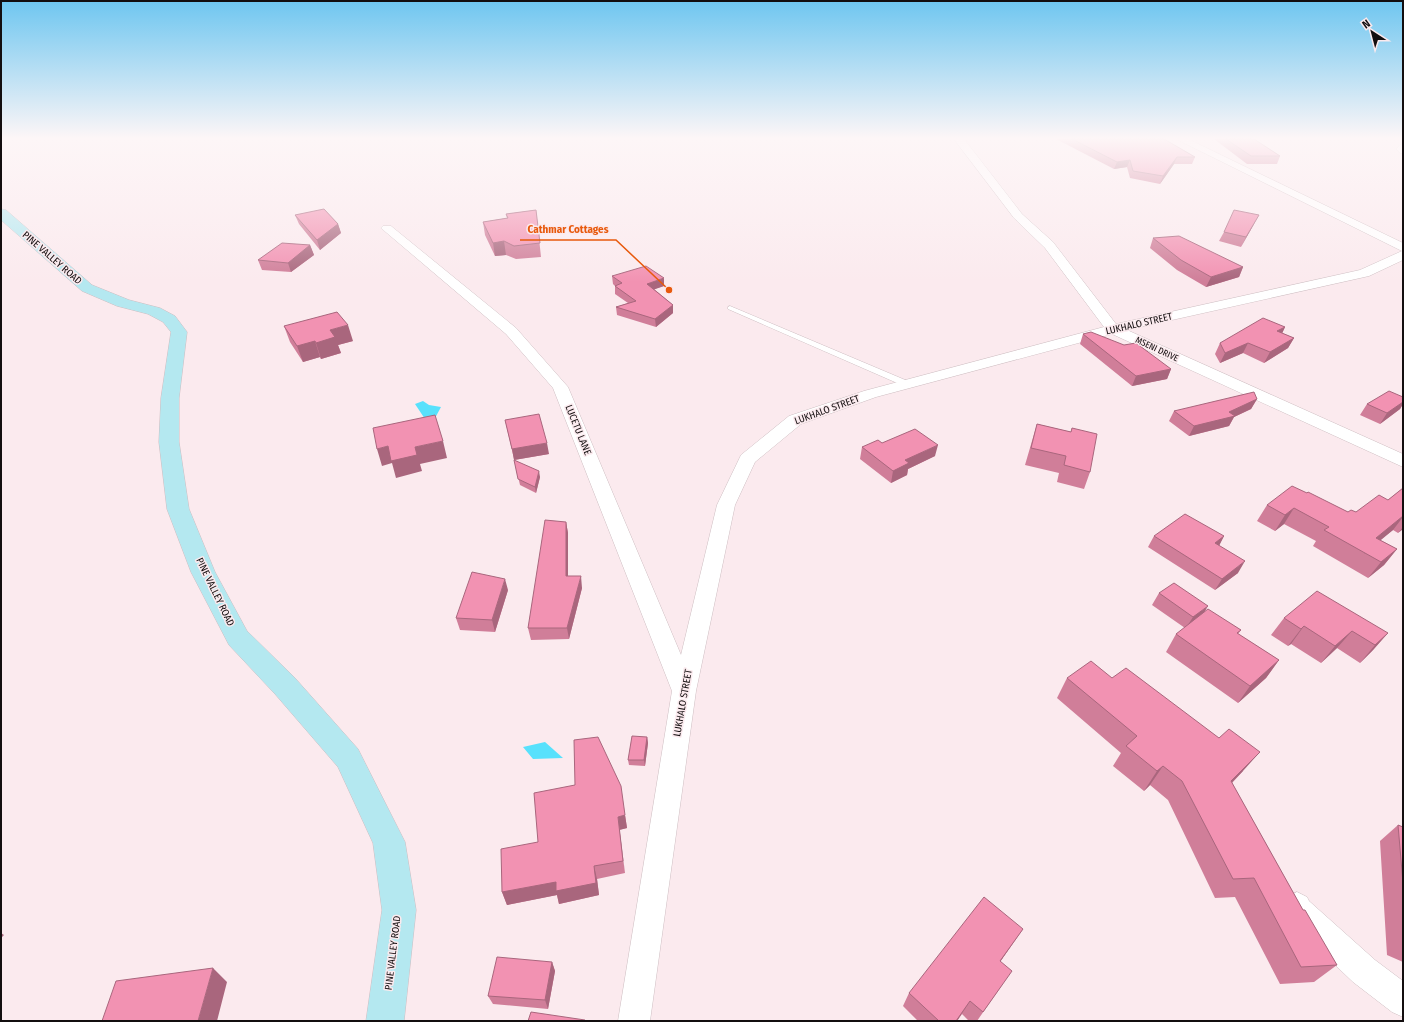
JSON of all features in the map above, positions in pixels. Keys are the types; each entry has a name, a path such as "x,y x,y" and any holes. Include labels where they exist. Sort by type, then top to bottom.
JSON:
{"main road":[{"name":"PINE VALLEY ROAD","path":"1,213 87,288 123,303 154,311 168,319 179,332 170,398 168,442 178,509 203,572 238,638 285,686 348,758 389,842 399,910 385,1021"}],"street":[{"name":"MSENI DRIVE","path":"996,187 1018,216 1050,245 1113,329 1403,461"},
{"path":"1278,187 1403,248"},
{"name":"LUCETU LANE","path":"387,228 511,331 560,387 684,691"},
{"name":"LUKHALO STREET","path":"634,1021 684,691 726,505 748,459 795,420 870,394 1113,329 1364,273 1403,255"},
{"path":"1284,883 1299,911 1364,972 1403,1001"}],"lane":[{"path":"730,308 907,384"}],"water":[{"path":"423,401 429,405 441,407 434,420 425,419 415,404"},
{"path":"545,742 563,758 533,759 523,747"}],"building":[{"path":"324,209 338,224 317,240 295,215"},
{"path":"536,210 540,243 514,246 504,241 493,243 483,222 508,218 506,214"},
{"path":"1234,210 1259,215 1246,237 1224,232"},
{"path":"1179,236 1243,267 1211,277 1181,260 1153,238"},
{"path":"282,243 310,245 288,263 258,260"},
{"path":"646,266 664,278 647,284 673,305 655,319 616,307 636,301 615,286 622,283 612,276"},
{"path":"337,312 348,325 330,330 335,337 316,343 315,341 297,346 284,326"},
{"path":"1263,318 1285,327 1277,331 1294,338 1270,352 1248,343 1225,353 1220,343"},
{"path":"1091,332 1124,345 1136,343 1171,369 1136,376 1083,334"},
{"path":"1389,391 1403,397 1403,402 1387,413 1367,404"},
{"path":"1254,392 1257,399 1229,412 1235,416 1194,426 1174,411"},
{"path":"539,414 547,443 512,449 505,420"},
{"path":"435,415 443,441 415,447 417,455 391,461 388,446 377,449 373,428"},
{"path":"1037,424 1071,432 1072,428 1097,434 1090,472 1064,465 1066,456 1031,448"},
{"path":"915,429 938,445 905,460 909,463 893,471 862,447 878,440 882,443"},
{"path":"514,460 539,471 535,487 518,479"},
{"path":"1292,486 1307,493 1308,492 1348,512 1351,510 1356,512 1379,495 1388,500 1403,488 1403,516 1376,538 1397,549 1381,562 1324,530 1329,527 1294,508 1285,515 1267,505"},
{"path":"1185,514 1224,536 1215,543 1245,561 1222,579 1154,536"},
{"path":"545,520 566,522 566,576 581,576 567,628 528,628"},
{"path":"472,572 505,579 492,620 456,618"},
{"path":"1174,583 1208,606 1193,617 1159,593"},
{"path":"1317,591 1388,633 1375,645 1352,631 1335,646 1304,626 1301,629 1284,618"},
{"path":"1208,609 1241,630 1237,633 1279,660 1250,686 1176,634"},
{"path":"1091,661 1112,678 1126,668 1219,738 1229,729 1260,752 1231,781 1303,910 1305,910 1337,965 1301,967 1254,878 1233,879 1182,781 1163,766 1157,771 1126,746 1137,736 1067,678"},
{"path":"632,736 647,737 644,760 628,760"},
{"path":"598,737 621,786 625,815 618,817 623,861 594,866 596,883 556,891 556,882 502,892 501,849 538,842 534,793 575,785 574,740"},
{"path":"1398,825 1403,827 1403,883"},
{"path":"984,897 1023,929 1000,961 1012,971 983,1012 970,1001 956,1021 939,1021 909,993"},
{"path":"497,957 552,962 545,1000 488,996"},
{"path":"213,968 198,1021 102,1021 116,981"},
{"path":"531,1012 585,1020 585,1021 528,1021"}],"place":[{"name":"Cathmar Cottages","path":"669,290"}]}
